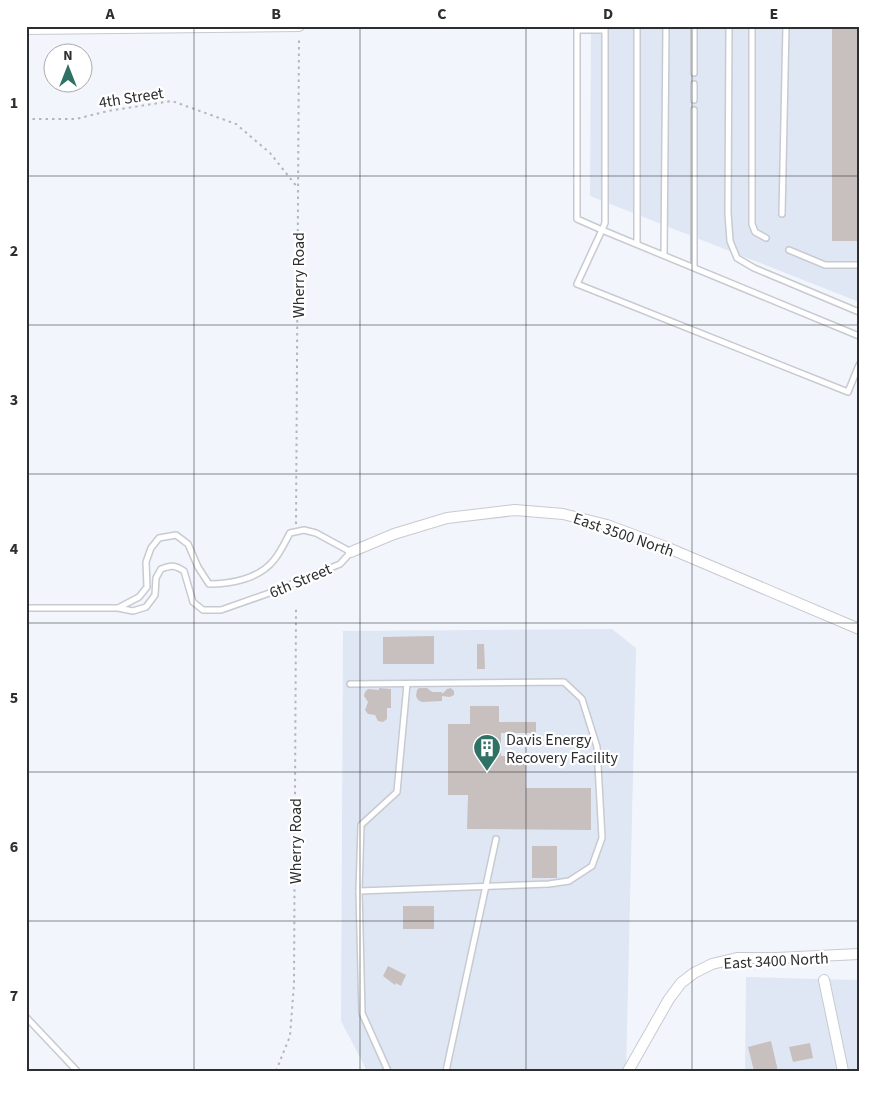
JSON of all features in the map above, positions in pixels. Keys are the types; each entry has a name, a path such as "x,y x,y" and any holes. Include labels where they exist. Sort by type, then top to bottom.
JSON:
{"street":[{"path":"26,28 299,27"},
{"name":"East 3500 North","path":"351,552 394,534 448,518 516,510 564,514 607,525 666,547 859,629"},
{"name":"East 3400 North","path":"628,1071 669,999 681,983 694,973 712,964 737,958 859,954"},
{"path":"824,980 843,1071"}],"lane":[{"path":"636,243 637,26"},
{"path":"664,255 666,26"},
{"path":"694,26 694,74"},
{"path":"729,26 728,213 730,241 737,258 754,268 859,312"},
{"path":"752,26 752,224 755,232 766,238"},
{"path":"782,214 786,26"},
{"path":"859,336 602,230 577,219 577,30 605,28 605,223 602,230 577,284 848,392 859,366"},
{"path":"694,84 694,100"},
{"path":"694,110 694,267"},
{"path":"789,250 825,265 859,265"},
{"name":"6th Street","path":"26,608 118,608 133,611 146,607 155,596 156,578 161,569 168,566 176,566 184,571 193,602 203,610 221,610 275,592 340,564 351,552 316,533 304,530 290,533 274,561 258,573 228,584 209,584 198,568 188,544 176,535 159,538 150,548 146,562 147,587 139,597 118,608"},
{"path":"350,684 564,682 582,699 597,746 602,838 592,866 570,881 549,884 359,891"},
{"path":"388,1071 362,1013 359,891 361,826 397,792 408,684"},
{"path":"446,1071 496,839"},
{"path":"26,1017 77,1071"}],"path":[{"name":"Wherry Road","path":"296,524 299,27"},
{"name":"4th Street","path":"26,120 76,119 108,111 172,101 236,124 270,153 299,189"},
{"name":"Wherry Road","path":"276,1071 290,1036 294,984 296,608"}],"shaded area":[{"path":"591,26 859,26 859,302 590,196"},
{"path":"612,629 636,648 626,1071 367,1071 341,1021 343,631"},
{"path":"746,977 859,980 859,1071 745,1071"}],"building":[{"path":"832,26 859,26 859,241 832,241"},
{"path":"434,636 434,664 383,664 383,637"},
{"path":"477,644 484,644 485,669 477,669"},
{"path":"379,688 391,689 391,708 387,708 387,719 383,722 378,721 375,715 368,714 365,710 368,702 364,696 365,692 368,689 379,690"},
{"path":"419,688 427,688 432,692 442,692 442,694 451,688 454,691 454,695 450,697 442,696 442,701 422,702 416,696"},
{"name":"Davis Energy Recovery Facility","path":"470,706 499,706 499,722 536,722 536,733 501,733 501,756 526,756 526,788 591,788 591,830 467,829 468,795 448,795 448,724 470,724"},
{"path":"532,846 557,846 557,878 532,878"},
{"path":"403,906 434,906 434,929 403,929"},
{"path":"388,966 406,975 401,986 396,983 395,985 383,976"},
{"path":"771,1041 778,1071 754,1071 748,1047"},
{"path":"810,1043 813,1058 793,1062 789,1047"}],"place":[{"name":"Davis Energy Recovery Facility","path":"487,772"}]}
